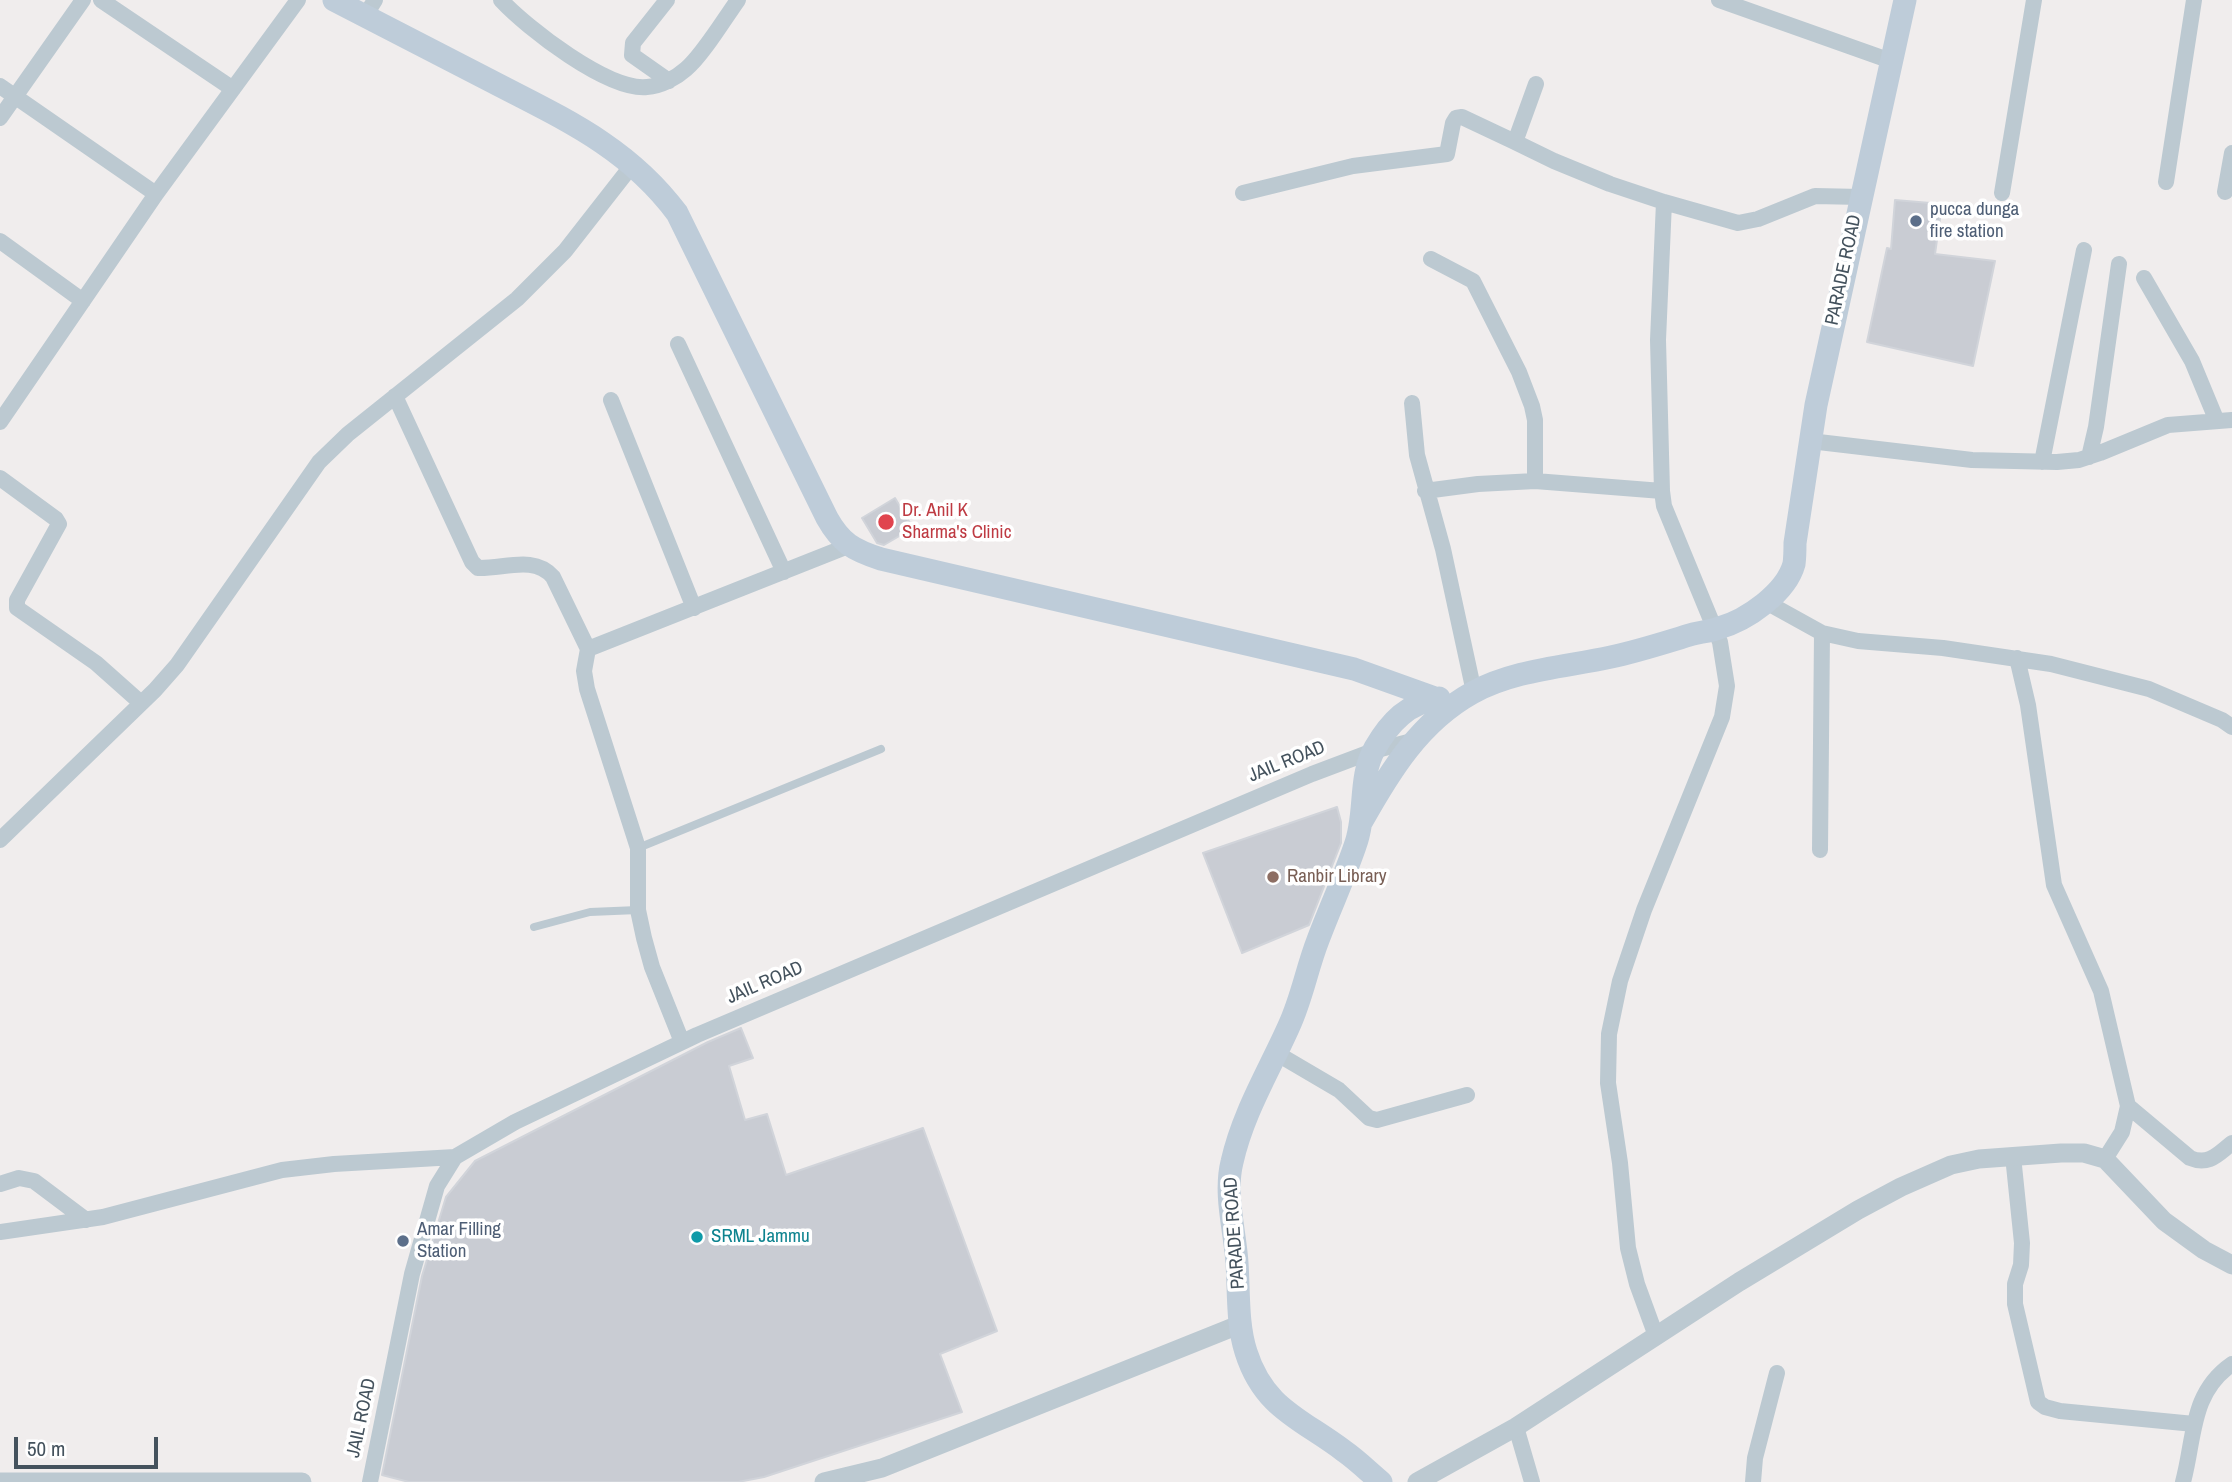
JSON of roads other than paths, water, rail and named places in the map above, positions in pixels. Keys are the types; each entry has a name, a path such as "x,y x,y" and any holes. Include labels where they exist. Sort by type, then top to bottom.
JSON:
{"main road":[{"path":"334,0 370,8 591,133 633,164 665,196 677,212 827,518 848,546 881,559 1354,669 1435,698"},
{"name":"PARADE ROAD","path":"1381,1482 1344,1451 1294,1418 1271,1399 1256,1377 1246,1351 1241,1324 1230,1190 1231,1164 1250,1107 1291,1023 1317,941 1356,844 1362,821 1412,741 1468,695 1500,680 1625,654 1738,621 1766,602 1790,573 1794,562 1810,441 1833,318 1905,0"},
{"name":"PARADE ROAD","path":"1707,628 1758,593 1783,555 1795,543"},
{"name":"PARADE ROAD","path":"1373,751 1398,716 1417,704 1435,698 1468,695"},
{"path":"1362,821 1365,776 1373,751"}],"street":[{"path":"0,118 83,0"},
{"path":"101,0 233,89"},
{"path":"3,411 156,194 298,0"},
{"path":"501,0 523,23 551,44 614,81 647,87 669,81 689,68 738,0"},
{"path":"667,0 633,43 631,51 632,55 669,81"},
{"path":"1718,0 1891,61"},
{"path":"2002,193 2034,0"},
{"path":"2166,182 2194,0"},
{"path":"1515,142 1536,85"},
{"path":"0,86 156,194"},
{"path":"1243,193 1353,166 1447,154 1453,123 1456,118 1462,117 1588,175 1664,202 1738,223 1758,219 1815,196 1861,197"},
{"path":"2225,192 2232,153"},
{"path":"0,841 177,665 319,462 348,433 517,299 565,251 633,164"},
{"path":"1656,1336 1637,1284 1628,1248 1620,1163 1608,1083 1609,1034 1620,981 1644,910 1722,718 1727,685 1724,656 1707,628 1664,506 1662,491 1658,340 1664,202"},
{"path":"0,242 83,301"},
{"path":"2042,462 2084,250"},
{"path":"1432,259 1473,281 1519,372 1532,406 1535,481"},
{"path":"2089,457 2096,427 2119,264"},
{"path":"1810,441 1972,460 2042,462 2079,460 2168,425 2224,419 2144,278"},
{"path":"678,344 785,572"},
{"path":"396,396 472,562 478,568 533,564 546,569 553,577 588,649 584,671 587,689 638,848 638,910 652,967 682,1042"},
{"path":"611,400 694,608"},
{"path":"1412,402 1414,437 1425,491 1443,549 1468,695"},
{"path":"0,478 57,519 59,524 17,600 17,608 96,663 141,703"},
{"path":"1425,491 1478,484 1535,481 1662,491"},
{"path":"588,649 848,546"},
{"path":"1766,602 1822,633 1858,640 2017,658 2078,670 2149,689 2222,720 2232,727"},
{"path":"1820,850 1822,633"},
{"path":"2017,658 2028,705 2054,886 2101,990 2128,1107 2122,1132 2105,1158"},
{"name":"JAIL ROAD","path":"370,1482 412,1273 437,1186 455,1157 515,1122 682,1042 1312,774 1373,751 1412,741"},
{"path":"1276,1054 1327,1083 1369,1118 1377,1120 1466,1095"},
{"path":"2128,1107 2190,1158 2199,1161 2211,1160 2232,1143"},
{"path":"1417,1482 1517,1427 1751,1275 1858,1210 1951,1165 2013,1156 2084,1153 2105,1158 2164,1222 2204,1250 2232,1265"},
{"path":"2013,1156 2022,1242 2021,1265 2015,1284 2015,1304 2038,1402 2045,1407 2060,1410 2194,1424"},
{"path":"0,1232 86,1220 282,1170 455,1157"},
{"path":"0,1184 19,1178 34,1181 86,1220"},
{"path":"824,1482 882,1468 1241,1324"},
{"path":"2183,1482 2194,1424 2201,1403 2211,1382 2232,1364"},
{"path":"1753,1482 1757,1448 1777,1373"},
{"path":"1517,1427 1532,1482"},
{"path":"0,1482 302,1482"}],"lane":[{"path":"638,848 881,749"},
{"path":"534,927 590,912 638,910"}],"place":[{"name":"pucca dunga fire station","path":"1916,221"},
{"name":"Dr. Anil K Sharma's Clinic","path":"886,522"},
{"name":"Ranbir Library","path":"1273,877"},
{"name":"SRML Jammu","path":"697,1237"},
{"name":"Amar Filling Station","path":"403,1241"}]}
